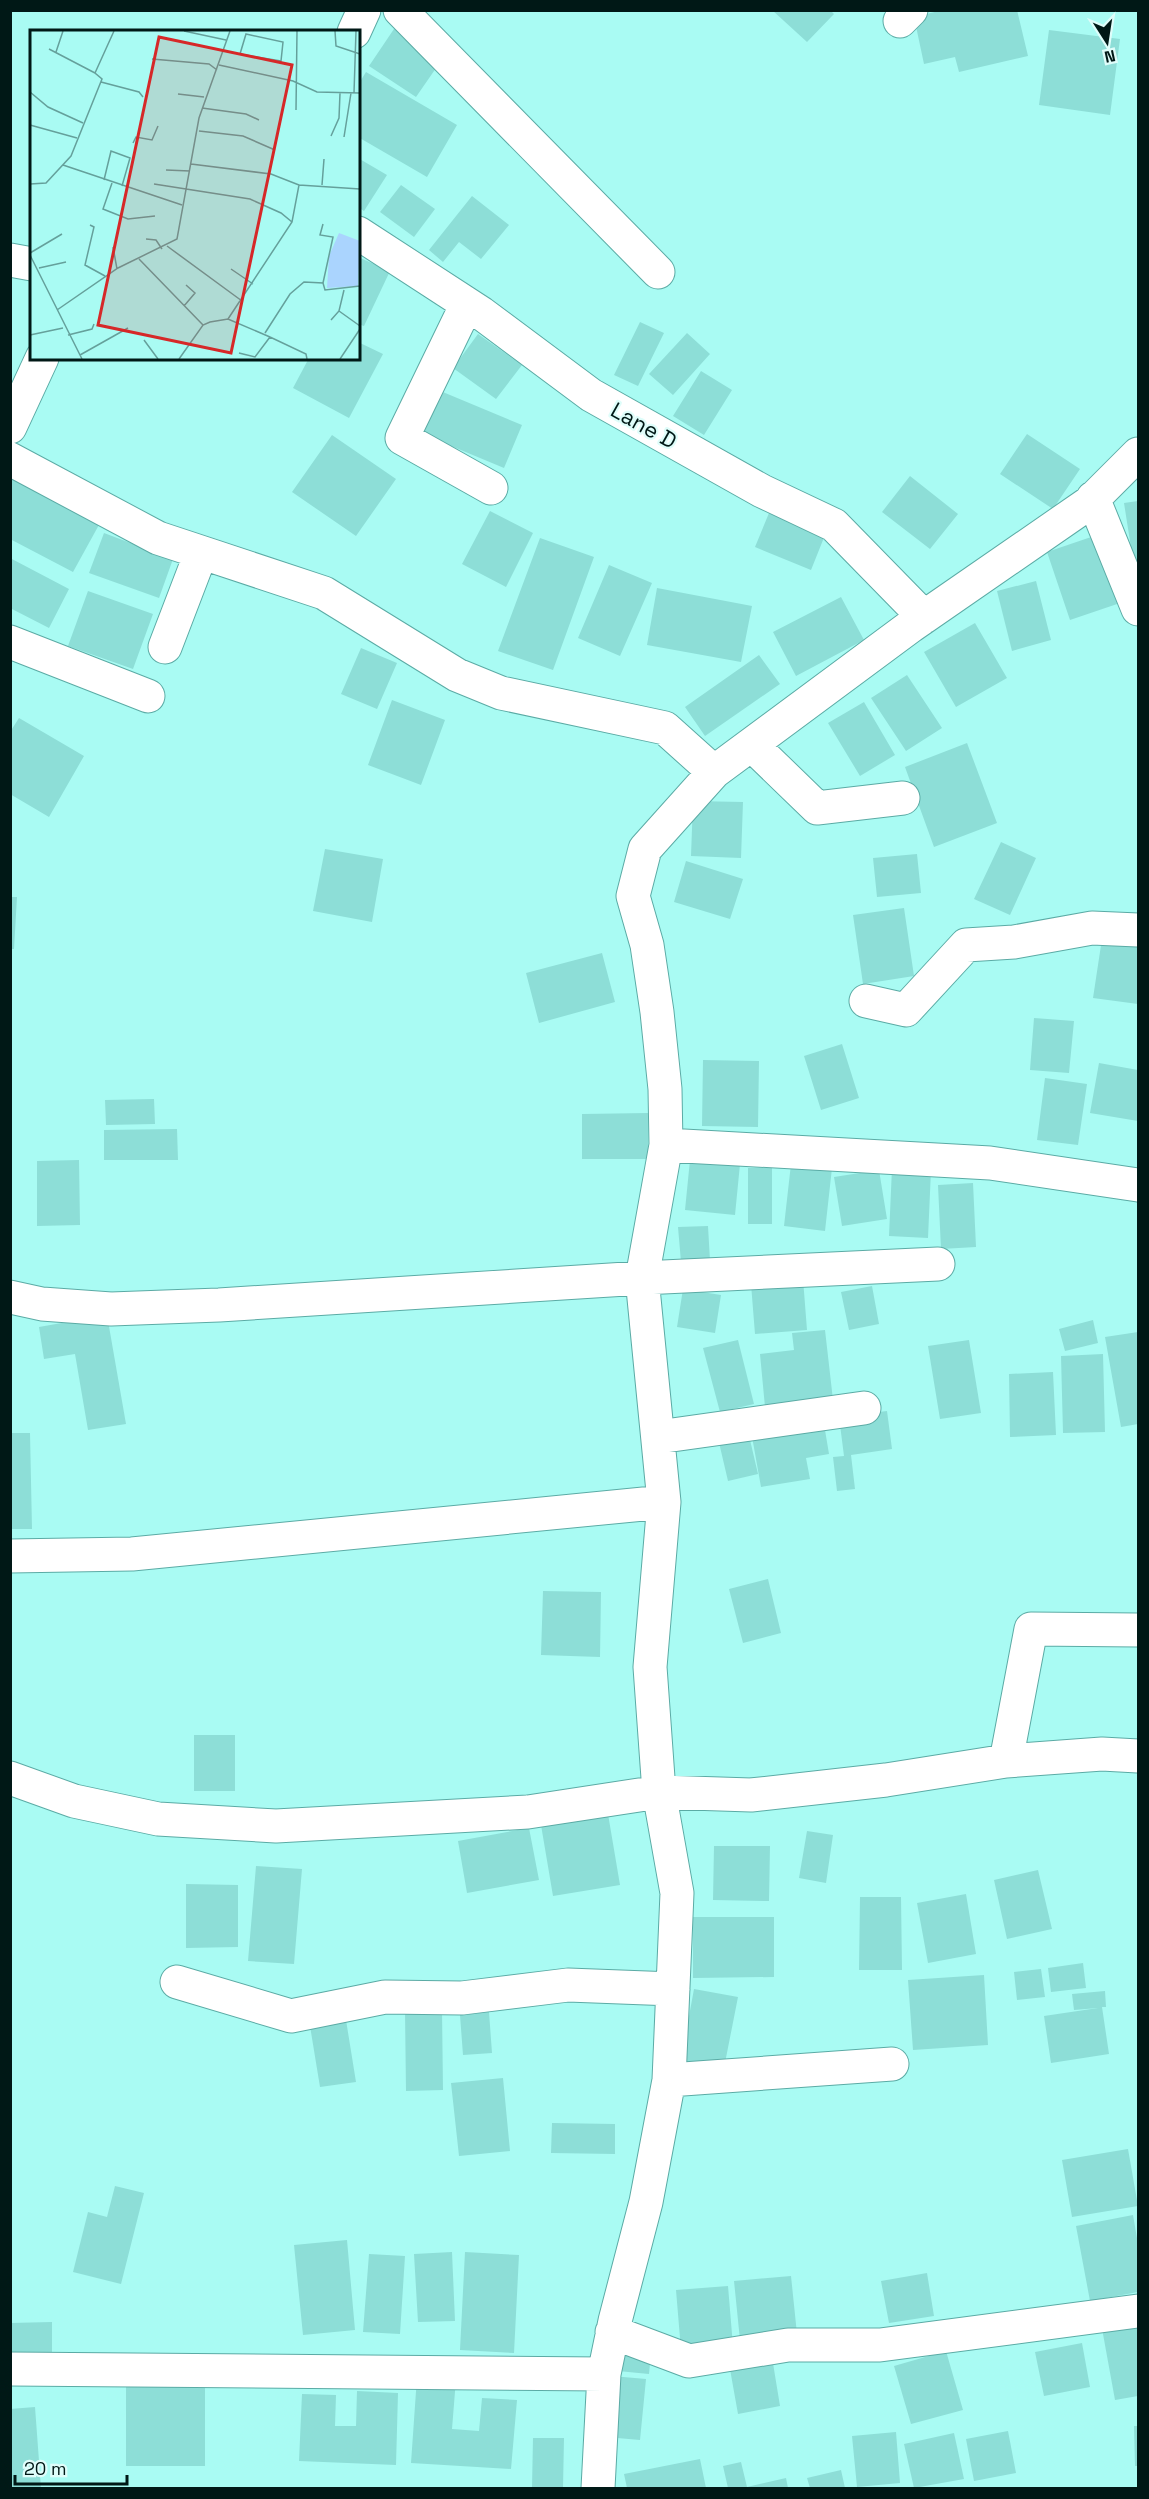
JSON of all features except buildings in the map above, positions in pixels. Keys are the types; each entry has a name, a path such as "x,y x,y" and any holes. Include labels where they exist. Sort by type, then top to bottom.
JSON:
{"street":[{"path":"355,30 364,10"},
{"path":"400,10 658,272"},
{"name":"Lane D","path":"360,234 467,304 591,395 762,491 834,525 924,617"},
{"path":"10,260 30,264"},
{"path":"467,304 402,438 491,488"},
{"path":"10,428 41,360"},
{"path":"598,2488 604,2374 612,2332 646,2202 669,2080 677,1893 659,1792 650,1667 664,1502 642,1278 666,1145 665,1089 657,1012 647,945 633,896 645,849 714,772 924,617 1093,498 1138,454"},
{"path":"10,459 158,538 324,593 457,675 501,693 665,728 714,772"},
{"path":"1093,498 1138,609"},
{"path":"165,647 201,553"},
{"path":"10,642 148,696"},
{"path":"752,745 817,808 903,798"},
{"path":"866,1001 906,1010 966,945 1014,942 1092,927 1138,930"},
{"path":"666,1145 990,1163 1138,1185"},
{"path":"10,1296 42,1304 123,1309 642,1278 938,1264"},
{"path":"658,1437 864,1408"},
{"path":"10,1556 132,1554 664,1502"},
{"path":"1006,1761 1031,1629 1138,1630"},
{"path":"10,1778 74,1801 158,1819 276,1826 528,1812 659,1792 751,1795 885,1780 1006,1761 1102,1754 1138,1756"},
{"path":"177,1982 291,2016 385,1997 462,1998 568,1985 673,1989"},
{"path":"669,2080 892,2064"},
{"path":"612,2332 689,2361 788,2345 880,2345 1138,2311"},
{"path":"10,2369 604,2374"}]}
